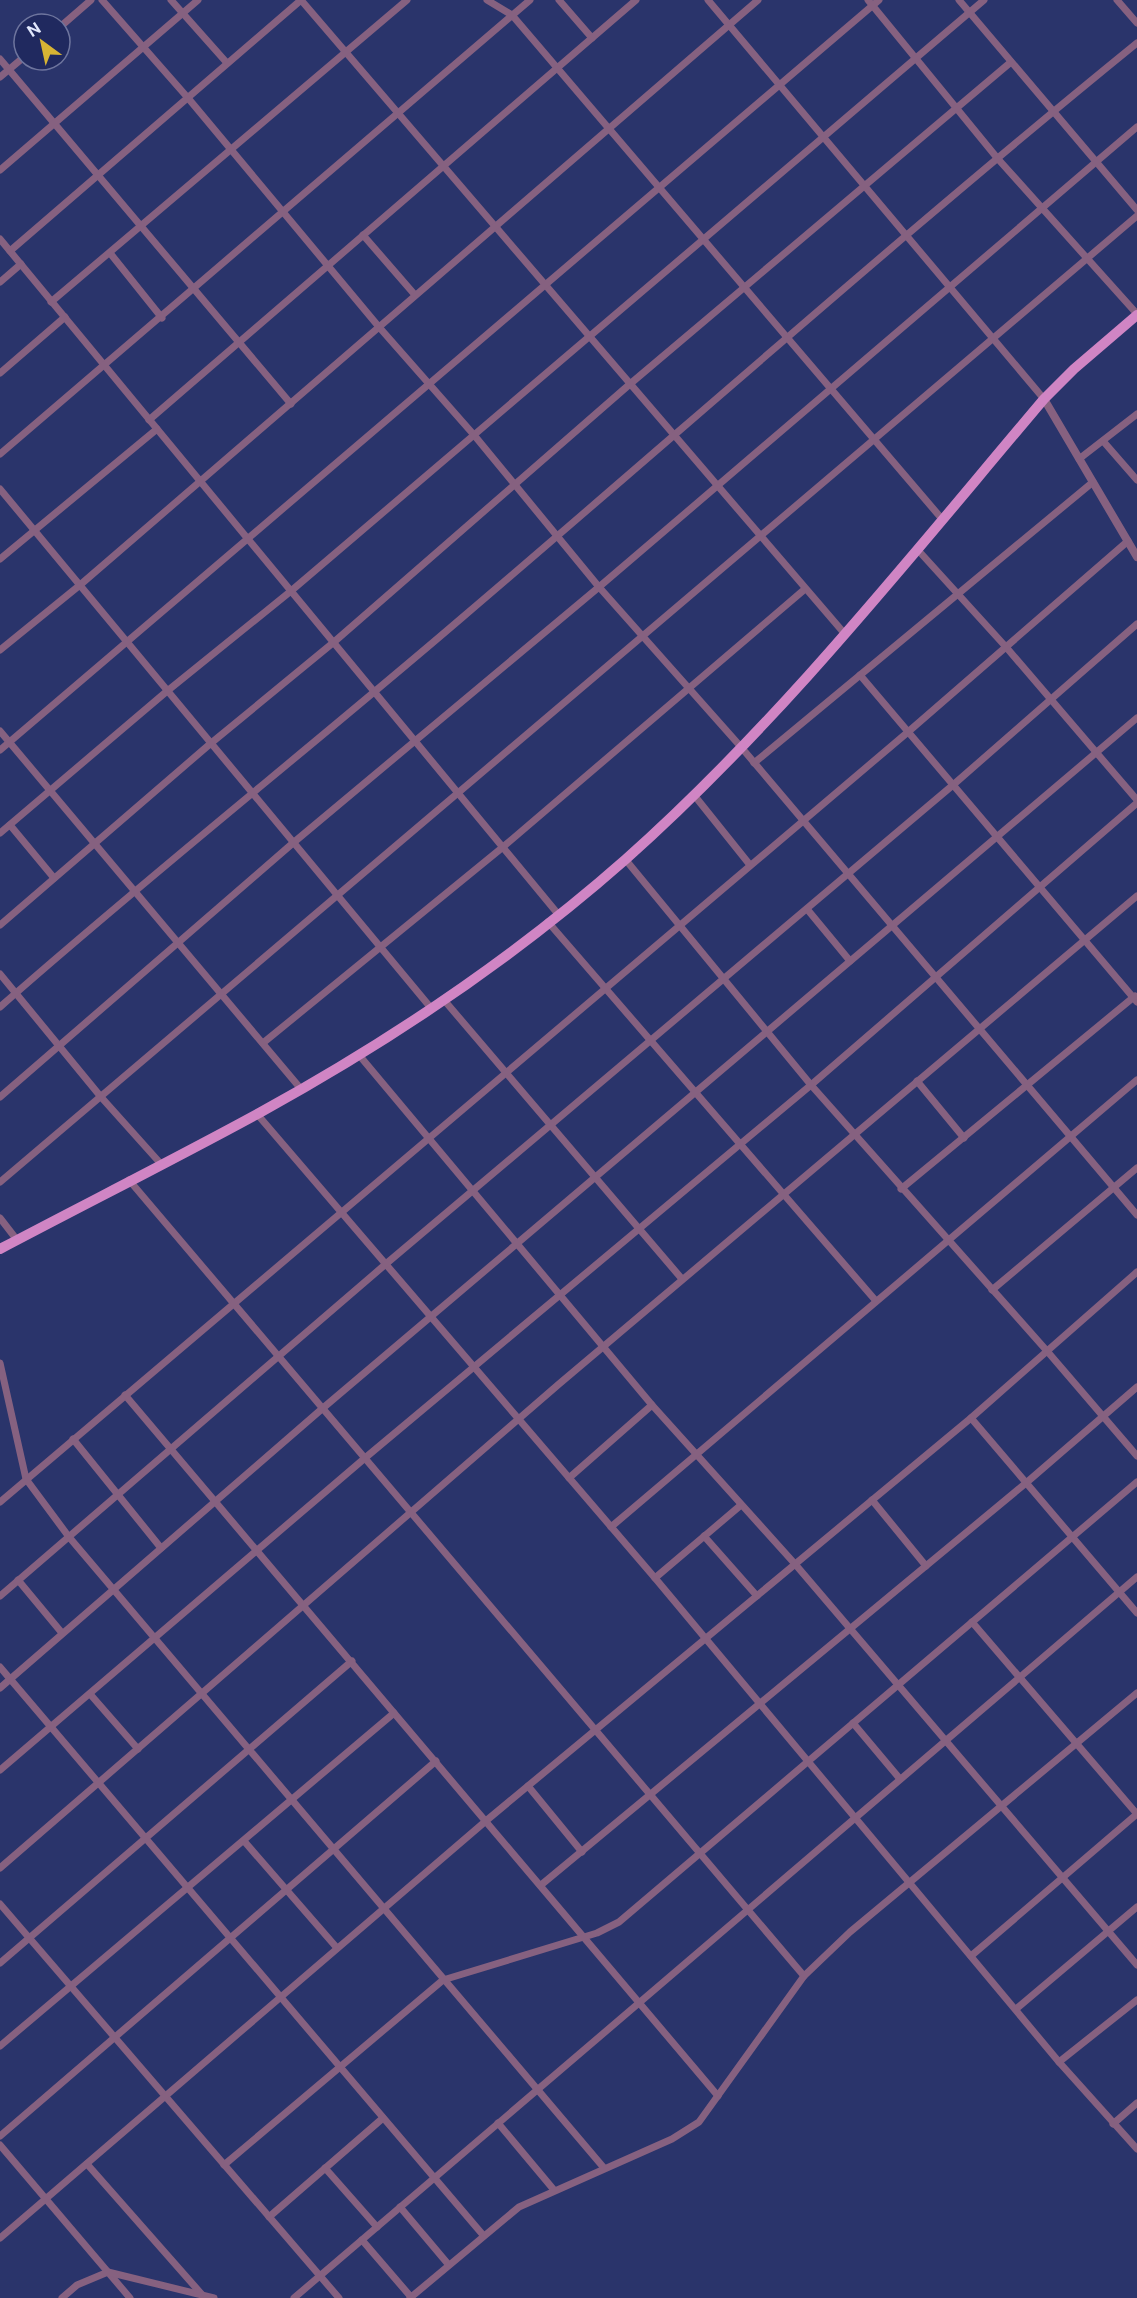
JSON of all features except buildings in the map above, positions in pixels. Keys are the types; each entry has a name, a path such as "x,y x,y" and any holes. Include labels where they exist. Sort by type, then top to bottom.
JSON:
{"main road":[{"path":"0,1249 257,1114 358,1055 444,1000 548,922 625,859 694,795 741,747 844,633 1044,399 1074,369 1137,315"}],"street":[{"path":"72,17 91,0"},
{"path":"102,0 188,98 379,327 474,435 599,587 741,747 1137,1215"},
{"path":"171,0 227,63"},
{"path":"0,170 198,0"},
{"path":"10,251 100,176 301,0 716,487 844,633"},
{"path":"51,302 407,0"},
{"path":"487,0 512,15 942,519"},
{"path":"0,454 196,289 530,0"},
{"path":"559,0 592,38"},
{"path":"149,420 636,0"},
{"path":"708,0 1044,399 1078,459 1136,551"},
{"path":"0,651 291,404 758,0"},
{"path":"0,750 780,87 870,3 879,0"},
{"path":"958,0 1137,210"},
{"path":"0,833 166,692 291,591 701,238 984,0"},
{"path":"1117,0 1137,23"},
{"path":"870,3 998,159 1137,315"},
{"path":"0,1007 251,792 374,693 905,236 1137,44"},
{"path":"0,59 56,122 291,404"},
{"path":"0,925 516,486 630,384 1011,62"},
{"path":"0,77 12,67"},
{"path":"0,1097 293,843 416,743 1137,127"},
{"path":"0,1182 1137,216"},
{"path":"363,235 415,295"},
{"path":"0,239 558,914"},
{"path":"110,254 162,318"},
{"path":"0,282 21,264"},
{"path":"0,373 65,317"},
{"path":"1078,459 1134,416 1137,425"},
{"path":"0,559 157,429"},
{"path":"1103,441 1137,480"},
{"path":"754,763 1093,482"},
{"path":"0,489 36,530 166,692 431,1008"},
{"path":"0,1502 908,732 1128,541"},
{"path":"0,1770 365,1458 811,1085 1137,802 1006,647 916,549"},
{"path":"263,1043 503,847 690,690 805,589"},
{"path":"0,1596 387,1263 849,874 1137,624"},
{"path":"860,675 995,838 1136,998 902,1190"},
{"path":"0,1688 323,1408 1137,718"},
{"path":"0,731 302,1089"},
{"path":"694,795 750,865"},
{"path":"10,825 54,878"},
{"path":"625,859 853,1134 1047,1350 1137,1456"},
{"path":"0,1868 681,1279 1137,896"},
{"path":"807,909 850,961"},
{"path":"548,922 876,1301"},
{"path":"0,974 101,1097 161,1164"},
{"path":"444,1000 553,1125 681,1279"},
{"path":"358,1055 652,1405 795,1564 1137,1965"},
{"path":"611,1527 1137,1080"},
{"path":"917,1081 964,1138"},
{"path":"257,1114 655,1578 1059,2062 1137,2149"},
{"path":"992,1290 1137,1168"},
{"path":"129,1180 804,1976"},
{"path":"0,1218 17,1240"},
{"path":"0,2238 487,1820 971,1418 1137,1272"},
{"path":"0,1363 26,1479 69,1537 604,2168"},
{"path":"541,1885 1026,1483 1137,1387"},
{"path":"125,1395 487,1820 718,2096"},
{"path":"569,1478 652,1405"},
{"path":"971,1418 1137,1613"},
{"path":"73,1440 161,1548"},
{"path":"224,2165 443,1980 608,1930 619,1922 1137,1482"},
{"path":"872,1500 926,1566"},
{"path":"655,1578 741,1505"},
{"path":"704,1536 757,1596"},
{"path":"294,2298 1137,1577"},
{"path":"18,1580 62,1633"},
{"path":"971,1956 1137,1814 972,1622"},
{"path":"0,1963 352,1661"},
{"path":"0,1667 483,2235"},
{"path":"90,1694 138,1749"},
{"path":"362,2240 410,2298 519,2207 684,2133 699,2122 804,1976 850,1932 1137,1694"},
{"path":"0,2046 394,1713"},
{"path":"852,1723 900,1779"},
{"path":"0,2136 436,1761"},
{"path":"528,1786 582,1852"},
{"path":"244,1841 338,1948"},
{"path":"0,1904 339,2298"},
{"path":"1016,2009 1137,1907"},
{"path":"1059,2062 1137,2000"},
{"path":"1113,2124 1137,2103"},
{"path":"269,2217 383,2118"},
{"path":"498,2123 554,2190"},
{"path":"0,2145 130,2298"},
{"path":"87,2163 203,2297"},
{"path":"325,2168 377,2227"},
{"path":"400,2207 448,2264"},
{"path":"62,2298 77,2285 108,2272 214,2298"}]}
